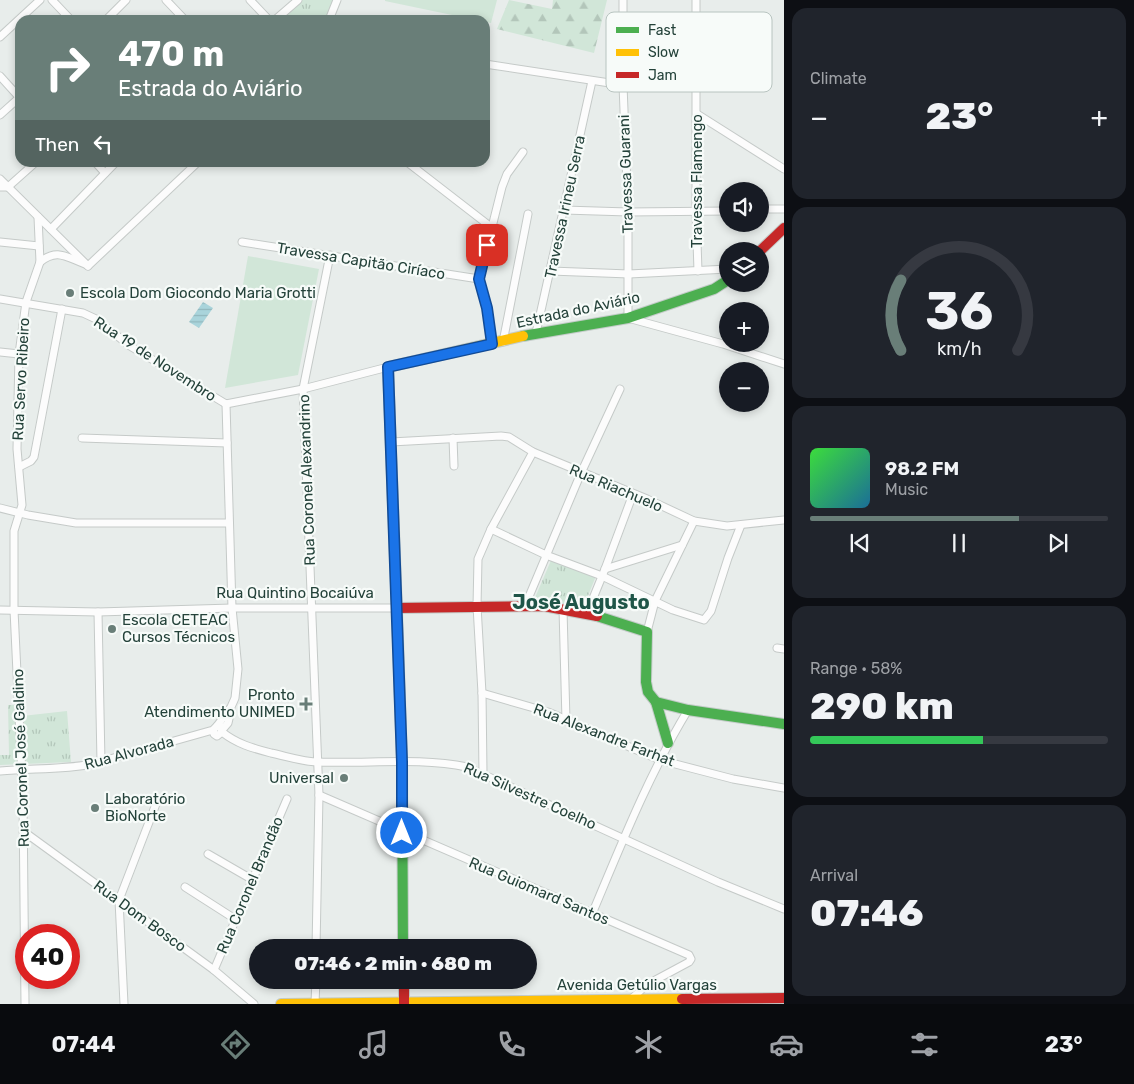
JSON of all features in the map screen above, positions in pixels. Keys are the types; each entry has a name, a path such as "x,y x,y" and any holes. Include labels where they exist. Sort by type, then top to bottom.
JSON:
{"street":[{"path":"24,15 40,0"},
{"path":"52,0 66,15"},
{"path":"111,15 126,0"},
{"path":"166,0 180,15"},
{"path":"250,0 264,15"},
{"path":"281,15 298,0"},
{"path":"331,15 337,0"},
{"path":"0,37 15,23"},
{"path":"490,65 606,83"},
{"path":"0,76 15,92"},
{"name":"Travessa Irineu Serra","path":"536,334 592,81"},
{"name":"Travessa Guarani","path":"623,92 628,212 628,318"},
{"name":"Travessa Flamengo","path":"697,92 696,212 698,271"},
{"path":"0,115 15,102"},
{"path":"697,114 784,170"},
{"path":"497,343 479,279 491,227 507,174 523,152"},
{"path":"0,186 8,187 30,167"},
{"path":"100,167 106,173"},
{"path":"51,229 111,167"},
{"path":"88,266 193,167"},
{"path":"413,167 491,227"},
{"path":"0,178 88,266"},
{"path":"769,209 784,209"},
{"path":"564,210 628,212 719,211"},
{"path":"497,343 528,214"},
{"name":"Rua Servo Ribeiro","path":"20,513 22,505 17,449 19,354 26,302 40,262 38,217"},
{"path":"769,242 784,228"},
{"path":"0,242 39,246"},
{"path":"58,254 64,242"},
{"name":"Travessa Capitão Ciríaco","path":"242,242 479,279"},
{"path":"40,262 49,255 58,254 88,266"},
{"name":"Rua Coronel Alexandrino","path":"316,939 319,795 303,389 330,255"},
{"path":"551,271 629,274 719,270"},
{"name":"Estrada do Aviário","path":"226,404 303,389 388,367 536,334 628,318 704,293 719,286"},
{"name":"Rua 19 de Novembro","path":"0,299 83,313 96,319 130,346 226,404"},
{"path":"19,467 31,461 34,457 62,309"},
{"path":"628,318 723,344 784,364"},
{"path":"0,352 19,354"},
{"path":"388,367 402,762 403,939"},
{"path":"524,606 581,472 620,389"},
{"path":"218,731 235,698 238,669 232,608 226,404"},
{"name":"Rua Riachuelo","path":"391,442 501,436 509,438 533,452 694,521 727,526 784,520"},
{"path":"82,438 227,443"},
{"path":"453,438 454,466"},
{"path":"483,773 478,559 491,529 533,452"},
{"path":"587,613 604,573 632,494"},
{"path":"0,508 76,523 229,523"},
{"name":"Rua Coronel José Galdino","path":"20,513 14,531 14,610 25,866 25,1004"},
{"path":"668,743 656,702 648,692 646,682 647,632 655,601 694,521"},
{"path":"491,529 546,554 604,573 673,610 704,620 711,611 741,525"},
{"path":"604,573 682,546"},
{"name":"Rua Quintino Bocaiúva","path":"0,610 98,612 232,608 544,606 587,613 647,632"},
{"path":"563,609 566,720"},
{"path":"98,612 101,762"},
{"name":"Rua Alexandre Farhat","path":"482,693 525,704 660,760 784,788"},
{"path":"656,702 688,710 784,724"},
{"path":"592,914 624,838 668,743 688,710"},
{"name":"Rua Silvestre Coelho","path":"218,731 240,744 317,762 402,762 450,764 467,767 724,884 784,909"},
{"name":"Rua Alvorada","path":"0,771 22,768 75,768 218,731"},
{"name":"Rua Guiomard Santos","path":"319,795 402,833 688,954 690,957 689,962 648,984 630,999"},
{"name":"Rua Coronel Brandão","path":"214,970 287,799"},
{"path":"124,1004 119,900 156,804"},
{"name":"Rua Dom Bosco","path":"23,831 214,970 254,1004"},
{"path":"208,854 253,880"},
{"path":"185,887 235,919"},
{"path":"315,1003 316,989"},
{"path":"404,989 404,1003"},
{"name":"Avenida Getúlio Vargas","path":"281,1004 630,999 676,1002 784,998"}],"green space":[{"path":"302,0 333,0 327,15 286,15"},
{"path":"497,0 491,23 490,15 452,15 385,1"},
{"path":"509,0 552,9 553,0 607,0 594,53 497,29"},
{"path":"248,256 319,269 298,375 225,388"},
{"path":"552,558 596,576 583,608 534,600"},
{"path":"558,570 586,582 579,599 551,587"},
{"path":"8,705 20,705 22,716 67,711 71,762 0,765 0,755 9,755"}],"water":[{"path":"203,302 213,308 199,328 189,322"}],"traffic: fast":[{"path":"523,336 628,318 719,286"},
{"path":"597,616 647,632 646,682 648,692 656,702 688,710 784,724"},
{"path":"398,639 402,762 403,939"},
{"path":"656,702 668,743"}],"traffic: slow":[{"path":"398,639 388,367 523,336"},
{"path":"281,1004 682,999"}],"traffic: jam":[{"path":"769,242 784,228"},
{"path":"396,608 544,606 597,616"},
{"path":"404,989 404,1004"},
{"path":"682,999 784,998"}],"place":[{"name":"Escola Dom Giocondo Maria Grotti","path":"70,293"},
{"name":"Escola CETEAC Cursos Técnicos","path":"112,629"},
{"name":"Pronto Atendimento UNIMED","path":"306,704"},
{"name":"Universal","path":"344,778"},
{"name":"Laboratório BioNorte","path":"95,808"}],"district":[{"name":"José Augusto","path":"581,602"}],"route":[{"path":"402,833 402,762 388,367 492,344 487,308 479,279 487,245"}]}
